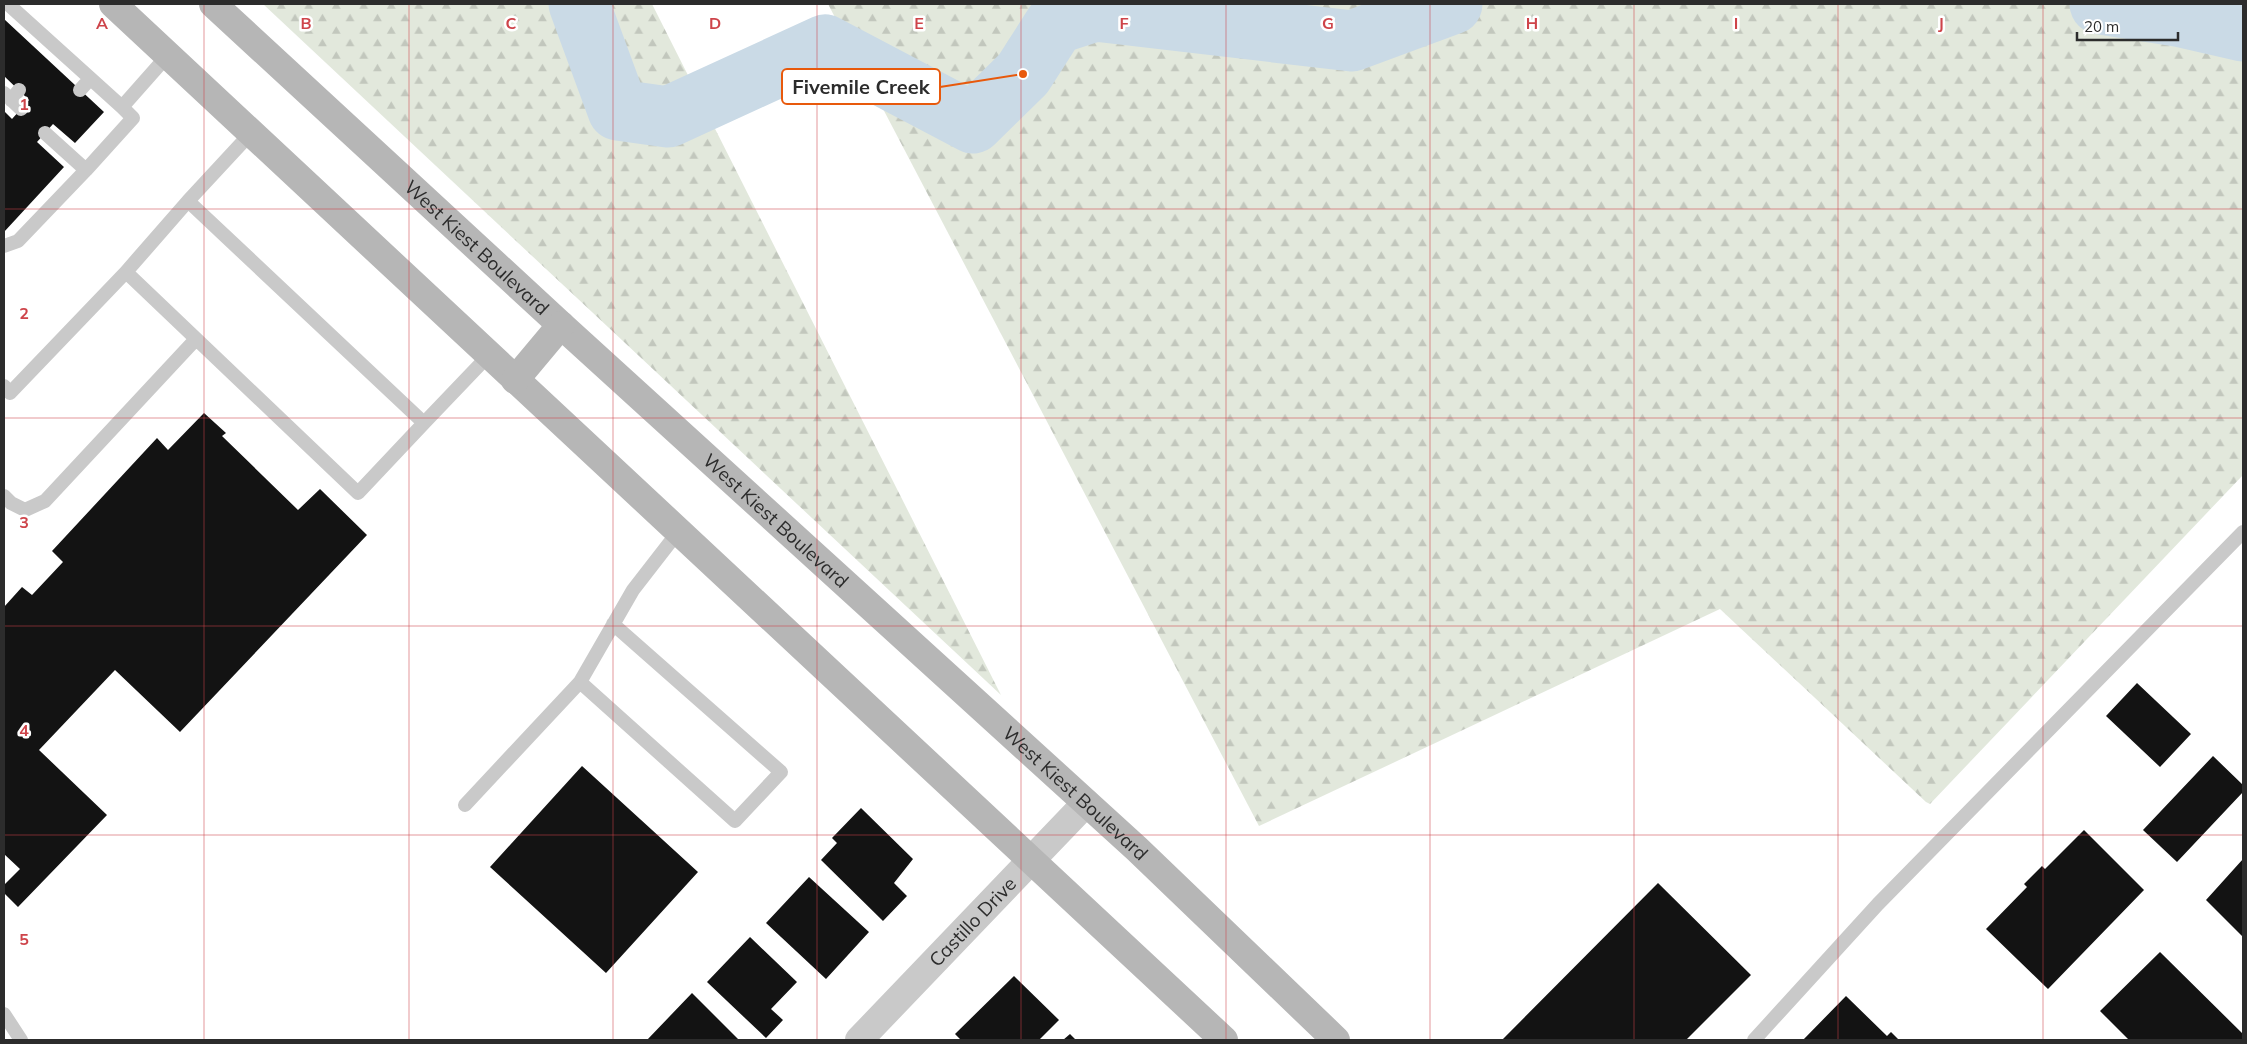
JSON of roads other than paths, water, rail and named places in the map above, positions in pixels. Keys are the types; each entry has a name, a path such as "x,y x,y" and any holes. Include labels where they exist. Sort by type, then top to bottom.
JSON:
{"main road":[{"path":"113,4 1224,1040"},
{"name":"West Kiest Boulevard","path":"213,4 561,325 1137,850 1336,1040"},
{"path":"515,380 561,325"}],"street":[{"name":"Castillo Drive","path":"859,1040 1086,803"}],"lane":[{"path":"4,246 18,241 133,118 57,49 22,26 10,4"},
{"path":"47,60 57,49"},
{"path":"122,107 168,55"},
{"path":"80,90 90,78"},
{"path":"46,133 86,170"},
{"path":"4,386 10,393 126,272 251,133"},
{"path":"188,201 424,423"},
{"path":"126,272 358,493 489,355"},
{"path":"4,496 24,510 45,501 196,339"},
{"path":"466,805 580,682 633,590 678,532"},
{"path":"1754,1040 1878,904 2243,532"},
{"path":"580,682 735,821 781,772 614,624"},
{"path":"4,1014 21,1040"}],"waterway":[{"path":"579,4 618,110 668,117 825,45 973,123 1023,74 1055,24 1095,11 1352,41 1452,4"},
{"path":"2100,4 2182,17 2243,31"}],"place":[{"name":"Fivemile Creek","path":"1023,74"}]}
